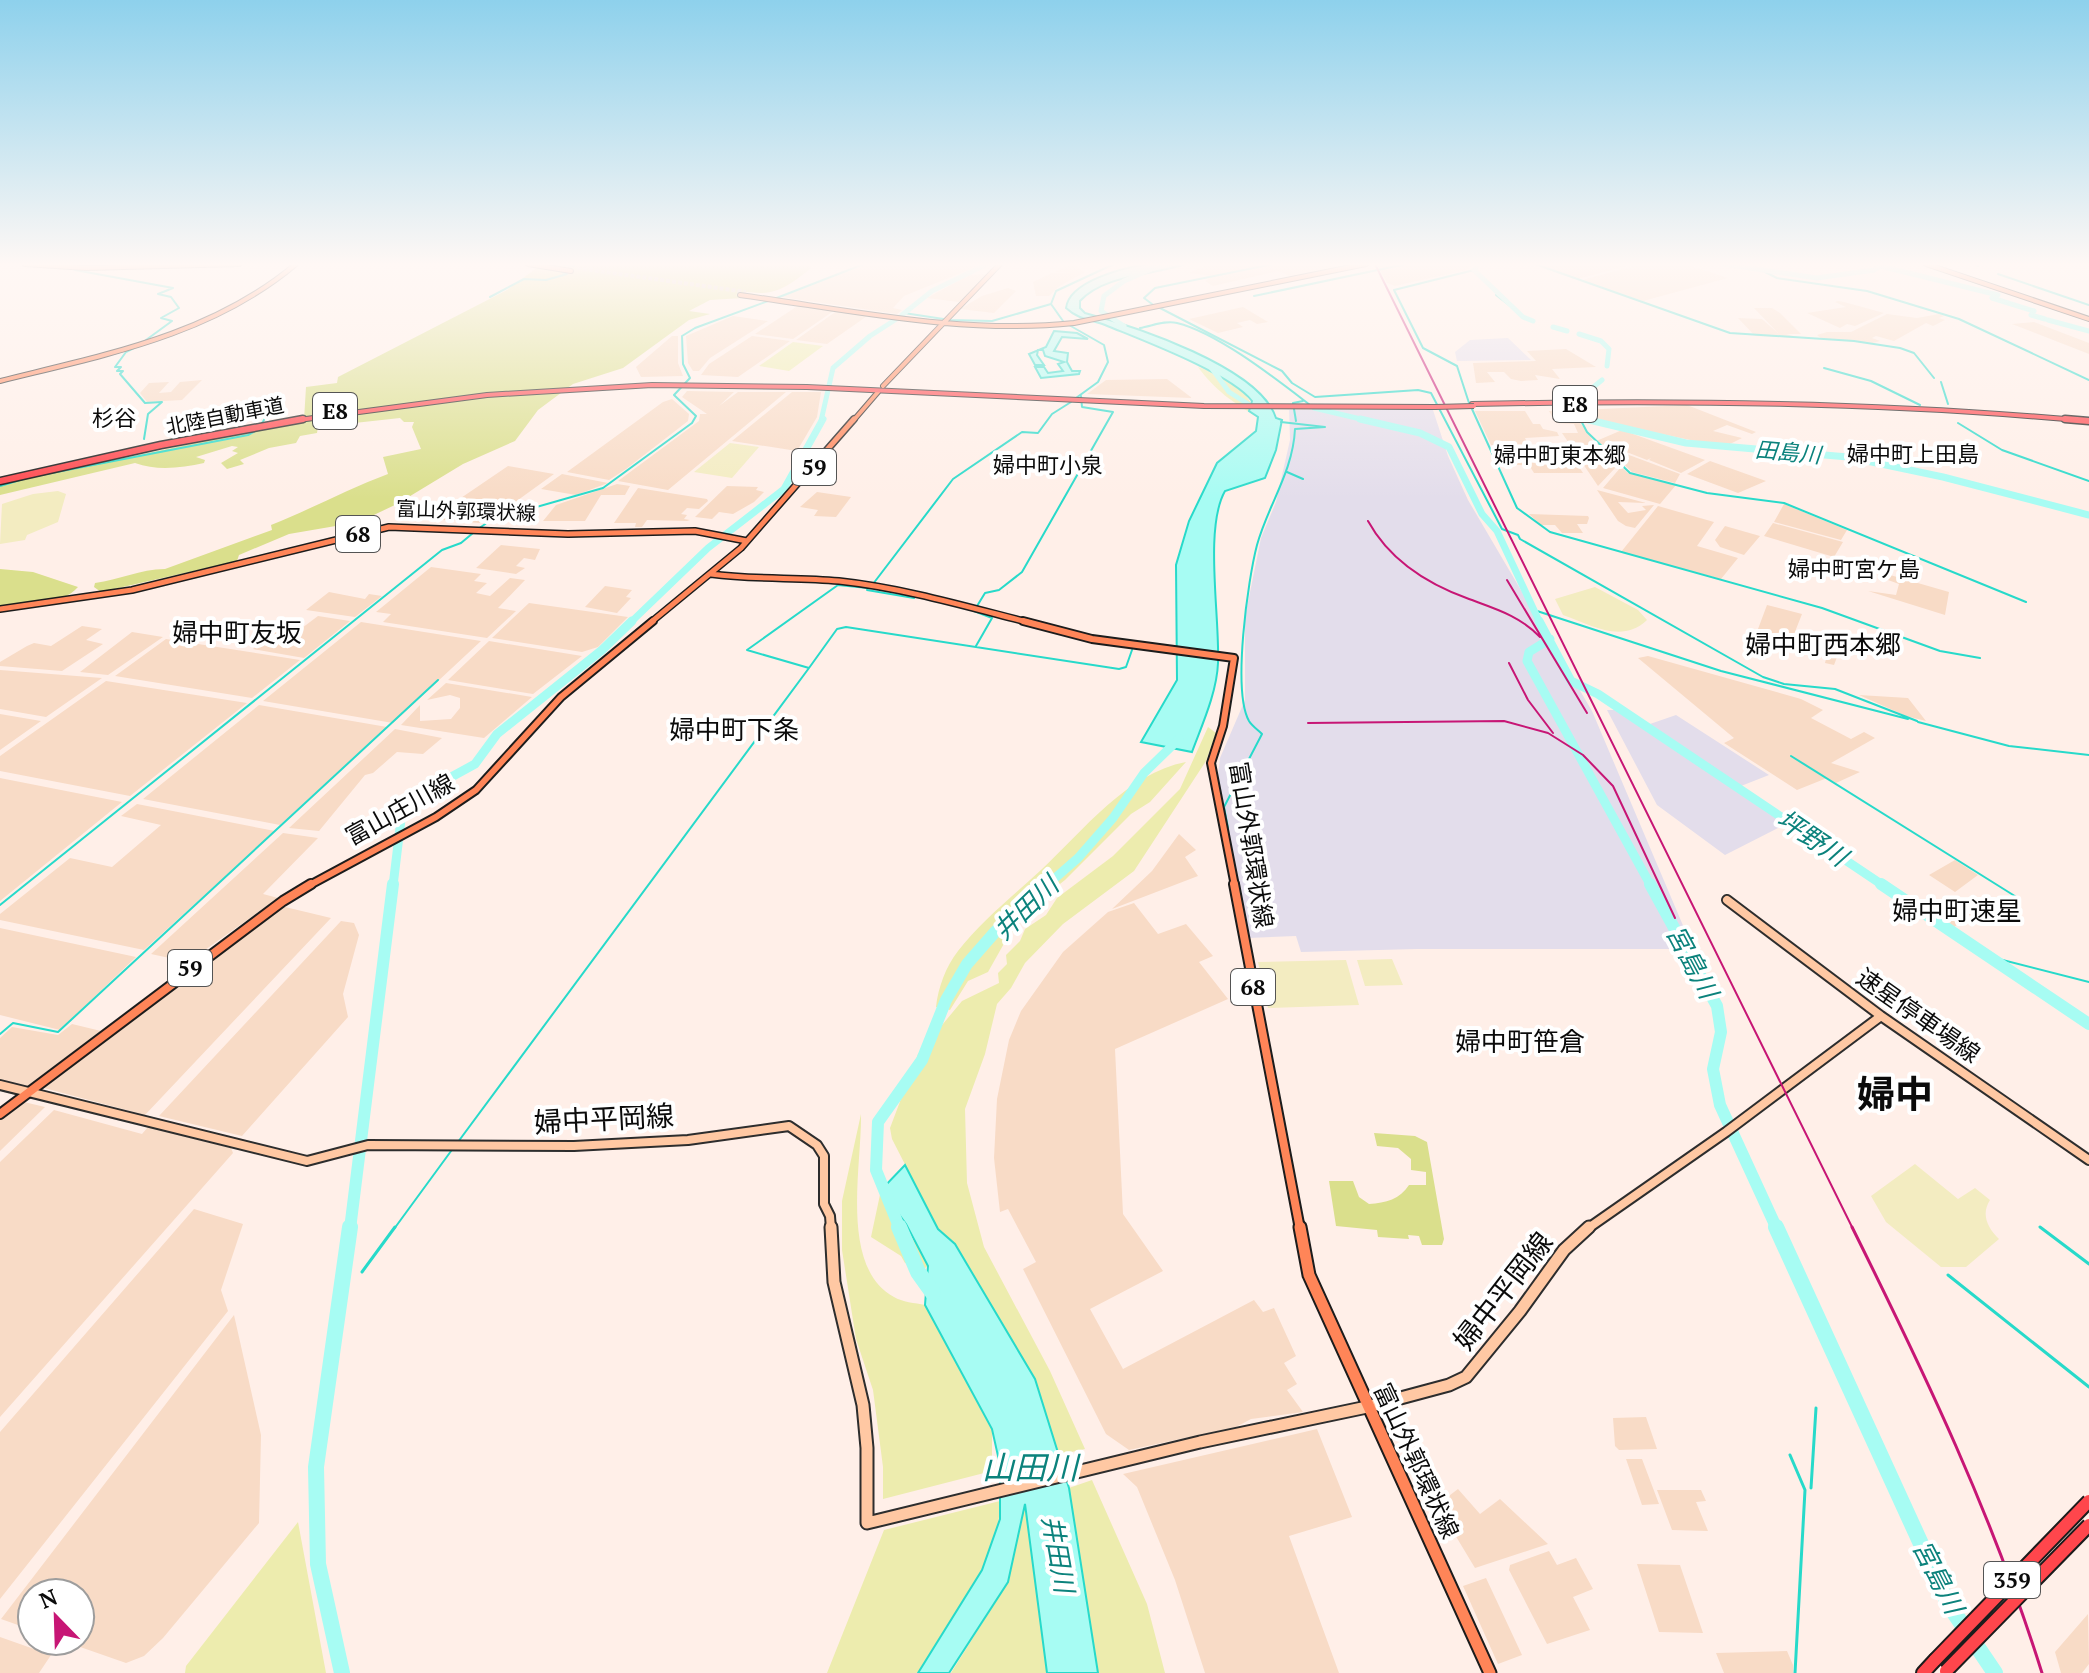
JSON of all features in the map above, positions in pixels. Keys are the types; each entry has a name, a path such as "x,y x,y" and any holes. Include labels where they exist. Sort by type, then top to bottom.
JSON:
{"highway":[{"name":"北陸自動車道","path":"0,480 201,436 372,408 517,392 675,384 820,386 1087,400 1325,406 1810,402 2089,422"},
{"name":"359","path":"1942,1668 2089,1501"},
{"name":"359","path":"1923,1673 1942,1668 2089,1525"}],"main road":[{"path":"0,381 135,342"},
{"name":"富山庄川線","path":"0,1114 283,901 476,790 561,697 747,541 923,342"},
{"name":"富山外郭環状線","path":"0,609 132,590 389,527 568,534 695,531 747,541"},
{"name":"富山外郭環状線","path":"711,574 755,580 839,581 953,603 1063,633 1233,657 1235,662 1223,726 1211,763 1295,1213 1314,1289 1490,1673"},
{"name":"速星停車場線","path":"1727,900 1881,1016 2089,1160"},
{"name":"婦中平岡線","path":"0,1085 307,1161 368,1145 603,1145 688,1140 718,1133 789,1126 804,1133 824,1156 824,1204 830,1216 834,1282 863,1405 867,1448 867,1523 1200,1442 1367,1407 1449,1385 1466,1377 1520,1311 1564,1250 1584,1230 1730,1129 1881,1016"}],"shaded area":[{"path":"665,342 678,342 678,363 683,376 641,377 636,367"},
{"path":"686,342 735,342 710,358 699,371 693,371 688,363"},
{"path":"743,342 788,342 738,377 701,375 709,364"},
{"path":"793,342 823,346 789,371 759,366"},
{"path":"1467,342 1512,342 1531,360 1457,361 1455,352"},
{"path":"2058,342 2089,343 2089,354"},
{"path":"1566,349 1596,367 1552,369 1560,379 1535,375 1538,380 1521,381 1511,379 1504,372 1487,372 1495,382 1476,383 1473,363 1536,361 1527,351"},
{"path":"1198,367 1235,385 1254,407 1258,417 1225,395"},
{"path":"1167,379 1192,398 1087,394 1106,380"},
{"path":"202,380 182,400 147,402 140,393 149,383 169,382 159,393 171,392 180,382"},
{"path":"687,391 734,392 719,406 738,392 786,392 668,490 618,481 699,421 700,414 707,414 682,397"},
{"path":"792,392 821,392 817,417 797,451 732,441"},
{"path":"672,399 689,414 688,421 626,469 609,480 567,472 663,402"},
{"path":"1687,405 1756,432 1752,434 1727,425 1713,431 1742,438 1728,445 1700,442 1594,420 1580,410"},
{"path":"1289,410 1433,410 1448,456 1468,500 1592,711 1693,949 1301,952 1296,936 1248,938 1218,776 1220,758 1245,700 1245,617 1261,538 1276,502 1290,440"},
{"path":"1571,410 1594,442 1622,430 1705,460 1681,473 1649,460 1651,458 1647,460 1606,444 1599,445 1616,467 1598,486 1562,433 1578,433 1574,424 1556,423 1549,411"},
{"path":"1475,411 1525,411 1533,424 1540,424 1543,429 1557,432 1559,436 1525,438 1529,446 1491,445"},
{"path":"730,443 759,447 732,478 694,472"},
{"path":"1605,446 1680,474 1675,483 1632,472"},
{"path":"1492,447 1568,450 1583,473 1534,473 1529,465 1500,465"},
{"path":"1710,461 1766,481 1738,493 1687,474"},
{"path":"508,466 554,474 503,511 480,507 470,514 486,518 480,523 430,519"},
{"path":"1621,467 1628,473 1676,485 1660,504 1603,488"},
{"path":"562,474 608,483 576,495 541,489"},
{"path":"617,484 630,486 625,495 601,495 585,521 543,521 556,505"},
{"path":"727,486 758,487 756,490 764,492 733,514 719,512 712,519 695,517"},
{"path":"638,488 708,501 699,509 687,508 681,514 687,515 684,519 690,520 687,521 647,520 642,527 635,527 636,523 614,523"},
{"path":"1597,490 1646,503 1618,502 1628,513 1646,510 1642,506 1654,505 1635,528 1626,526 1618,521"},
{"path":"58,491 66,494 58,522 27,535 25,540 0,544 2,504 33,494"},
{"path":"817,492 851,497 836,517 814,516 818,510 800,507"},
{"path":"1784,504 1847,530 1841,540 1774,522"},
{"path":"1658,506 1714,522 1697,546 1738,558 1721,579 1621,552"},
{"path":"1529,514 1589,518 1587,524 1577,524 1583,533 1562,533 1555,525 1541,525"},
{"path":"1773,523 1843,542 1834,557 1764,536"},
{"path":"1725,526 1760,536 1744,555 1720,547 1715,540"},
{"path":"501,545 540,549 535,560 524,558 516,566 525,568 516,574 476,568"},
{"path":"431,567 481,574 474,581 487,583 476,593 490,596 510,578 525,580 498,608 516,611 487,638 383,622 391,614 376,612"},
{"path":"1890,575 1949,592 1945,615 1868,591 1896,595 1899,584 1888,580"},
{"path":"605,586 632,590 626,597 631,598 617,613 585,607"},
{"path":"1595,587 1638,610 1647,620 1627,631 1617,632 1563,615 1555,599"},
{"path":"329,592 365,599 369,594 382,596 355,617 306,610"},
{"path":"529,603 628,617 598,647 582,652 492,638"},
{"path":"1767,605 1802,614 1789,647 1755,637"},
{"path":"318,616 350,621 304,658 253,649 285,626 302,628"},
{"path":"361,622 481,641 393,723 263,701"},
{"path":"82,626 102,629 86,640 103,644 62,671 0,666 0,662 27,646 34,643 51,646"},
{"path":"132,632 163,637 108,675 80,672"},
{"path":"1803,632 1842,644 1834,665 1825,663 1827,655 1798,647"},
{"path":"166,639 300,660 252,698 115,676"},
{"path":"489,641 582,656 533,694 448,680"},
{"path":"1648,656 1801,699 1823,710 1811,718 1851,739 1864,732 1875,738 1831,763 1860,772 1836,783 1827,778 1797,790 1724,743 1734,738 1638,658"},
{"path":"0,670 102,678 46,717 0,709"},
{"path":"106,681 247,703 130,796 0,771 0,756"},
{"path":"446,683 532,697 484,738 401,725 420,705 420,721 451,719 460,708 460,698 450,695 427,700"},
{"path":"1859,695 1908,698 1926,721 1906,716"},
{"path":"259,705 387,727 280,825 143,799"},
{"path":"1607,710 1615,710 1786,824 1725,855 1657,805"},
{"path":"0,714 41,721 0,750"},
{"path":"1676,715 1769,775 1741,786 1650,724"},
{"path":"1208,727 1216,733 1206,761 1134,871 1063,924 1025,963 1011,988 997,1004 985,1054 965,1109 967,1183 984,1247 1050,1371 1085,1449 1058,1455 1035,1379 955,1245 938,1229 892,1139 890,1128 918,1054 962,1001 999,983 998,973 1007,964 1006,955 1020,941 1025,929 1046,915 1057,898 1113,856 1180,789"},
{"path":"395,729 442,738 423,754 397,752 373,773 365,775 319,831 289,828"},
{"path":"1186,762 1150,802 1131,814 1065,880 1037,902 1006,940 988,972 968,981 950,1010 936,1007 950,963 987,919 1125,791 1165,768"},
{"path":"0,778 122,802 0,901"},
{"path":"137,804 275,831 144,950 0,920 0,914 70,858 112,867 161,825 121,816"},
{"path":"283,833 318,838 263,894 278,898 188,962 151,954"},
{"path":"1179,834 1196,850 1185,857 1198,876 1112,909 1152,871"},
{"path":"1955,860 1978,875 1955,892 1929,875"},
{"path":"1957,896 1977,909 1953,928 1929,913"},
{"path":"1134,903 1158,934 1186,924 1213,956 1199,962 1228,999 1115,1049 1123,1214 1163,1271 1090,1309 1123,1369 1254,1300 1263,1312 1274,1308 1296,1356 1284,1363 1297,1384 1287,1390 1303,1412 1251,1419 1236,1427 1129,1450 1106,1434 1023,1269 1036,1262 1008,1209 1000,1212 994,1158 997,1099 1009,1040 1021,1011 1063,952 1108,912"},
{"path":"281,906 331,918 145,1115 44,1088"},
{"path":"341,921 354,923 359,935 343,994 348,1017 242,1136 159,1116"},
{"path":"0,928 136,957 60,1030 0,1015"},
{"path":"1392,959 1403,985 1365,986 1357,960"},
{"path":"1346,960 1359,1005 1268,1008 1258,962"},
{"path":"72,1024 101,1031 26,1087 0,1080 0,1038 12,1027 58,1035"},
{"path":"24,1102 45,1107 0,1151 0,1120"},
{"path":"54,1110 142,1134 148,1127 231,1148 233,1153 0,1417 0,1162"},
{"path":"861,1114 857,1214 866,1263 877,1283 894,1297 925,1305 992,1429 992,1471 883,1499 883,1467 873,1390 856,1339 842,1250 842,1201"},
{"path":"1915,1164 1958,1199 1975,1188 1990,1200 1986,1210 1987,1220 1999,1239 1966,1267 1941,1267 1886,1222 1871,1196"},
{"path":"881,1190 906,1224 928,1266 925,1268 905,1263 901,1256 871,1237"},
{"path":"194,1209 243,1224 221,1290 228,1311 0,1599 0,1432"},
{"path":"234,1315 261,1435 259,1523 163,1638 144,1656 126,1663 96,1653 96,1577 33,1577"},
{"path":"1646,1417 1657,1449 1619,1450 1615,1446 1613,1418"},
{"path":"1317,1429 1352,1517 1289,1536 1339,1673 1205,1673 1175,1580 1137,1487 1123,1474"},
{"path":"1626,1459 1642,1459 1659,1504 1642,1505"},
{"path":"1092,1480 1147,1604 1165,1673 1098,1673 1069,1488"},
{"path":"1458,1489 1480,1514 1500,1499 1548,1544 1475,1568 1437,1505"},
{"path":"1657,1490 1701,1490 1706,1501 1696,1502 1708,1531 1672,1530"},
{"path":"1000,1501 992,1548 982,1570 918,1673 827,1673 884,1530"},
{"path":"1025,1501 1047,1673 951,1673 1008,1582"},
{"path":"298,1522 326,1673 185,1673 186,1666"},
{"path":"1549,1551 1557,1565 1576,1558 1593,1589 1573,1597 1590,1630 1547,1644 1509,1570 1510,1565"},
{"path":"1637,1564 1680,1565 1703,1633 1659,1632"},
{"path":"1486,1578 1522,1655 1498,1664 1463,1586"},
{"path":"16,1599 16,1624 1,1619"},
{"path":"2088,1614 2089,1664 2082,1673 2061,1673 2055,1652"},
{"path":"0,1637 16,1643 16,1657 50,1657 39,1673 0,1673"},
{"path":"1787,1651 1793,1673 1724,1673 1716,1653"}],"green space":[{"path":"406,342 659,342 623,368 573,384 538,410 515,441 463,464 397,504 359,522 289,534 239,555 237,561 101,592 94,587 95,583 165,569 272,530 271,525 388,474 383,457 421,449 412,427 414,422 404,422 400,418 318,427 317,433 300,436 296,443 269,448 240,460 244,464 227,469 221,463 238,453 232,451 238,447 196,457 205,460 195,465 160,468 135,463 0,495 0,486 34,477 304,420 306,387 337,383 338,377"},
{"path":"0,569 33,572 78,587 52,601 0,608"},
{"path":"1374,1133 1415,1136 1427,1142 1444,1239 1442,1245 1422,1245 1419,1236 1408,1235 1409,1239 1378,1237 1377,1230 1336,1226 1329,1181 1353,1181 1359,1197 1369,1204 1392,1199 1409,1185 1426,1185 1426,1172 1411,1170 1411,1159 1398,1148 1377,1146"}],"water":[{"path":"1048,342 1059,342 1054,351 1068,353 1067,362 1072,371 1080,371 1079,374 1041,378 1035,367 1044,367 1048,373 1063,371 1058,364 1064,362 1045,356 1043,350 1039,350"},
{"path":"1146,342 1172,342 1221,366 1246,382 1265,399 1276,418 1282,420 1276,450 1265,478 1225,491 1219,507 1214,550 1217,674 1192,752 1141,742 1177,680 1176,565 1189,521 1217,463 1256,431 1258,417 1249,411 1252,401 1241,390 1184,358"},
{"path":"1038,350 1037,355 1044,365 1035,365 1029,354"},
{"name":"山田川","path":"905,1165 938,1229 955,1244 1035,1379 1069,1488 1098,1673 1047,1673 1025,1504 1008,1582 949,1673 918,1673 982,1570 1000,1519 1000,1465 992,1429 925,1305 928,1266 906,1224 881,1190"}],"waterway":[{"path":"478,529 491,520 603,488 692,423 696,416 674,395 690,378 683,364 682,342"},
{"path":"821,421 833,368 863,342"},
{"path":"1076,398 1098,382 1108,362 1104,345 1099,342"},
{"path":"1220,342 1310,405"},
{"path":"1226,342 1282,371 1292,383 1315,397 1418,390 1431,393 1502,529 1518,535 1520,539 1763,677 1784,684 1835,689 1917,721"},
{"path":"1420,342 1423,348 1457,366 1469,403"},
{"name":"田島川","path":"1602,342 1609,349 1607,366"},
{"path":"1861,342 1914,353 1934,378"},
{"path":"2008,342 2089,380"},
{"path":"134,348 126,352 115,367 121,367 117,371 123,371 120,374 145,403 162,402 148,414 144,439"},
{"name":"井田川","path":"1204,363 1210,366 1229,392 1256,409"},
{"path":"1824,368 1871,381 1920,405"},
{"name":"田島川","path":"1586,419 1578,415 1575,408 1581,397 1602,380"},
{"path":"1941,382 1948,404"},
{"path":"976,646 992,618 974,611 985,593 999,590 1022,572 1113,412 1082,407 1081,396"},
{"path":"1296,421 1293,403 1303,401"},
{"path":"873,584 953,479 1022,432 1038,433 1052,414 1071,402"},
{"name":"宮島川","path":"1314,408 1369,421"},
{"path":"1472,409 1517,508 1550,532 1822,608 1940,651 1980,658"},
{"path":"262,423 266,417 286,412"},
{"path":"1578,415 1587,432 1630,473 1707,493 1784,503 2026,602"},
{"path":"630,623 708,548 784,489 823,419"},
{"name":"宮島川","path":"1360,419 1420,433 1449,447 1482,514 1497,531 1540,622"},
{"name":"田島川","path":"1586,419 1686,443 1848,457 1943,477 2089,515"},
{"path":"1228,828 1224,807 1262,734 1249,721 1242,686 1246,608 1257,545 1290,460 1295,429 1325,427 1281,422"},
{"path":"1958,423 2002,450 2089,481"},
{"path":"36,476 248,435 259,429"},
{"path":"1287,472 1303,479"},
{"path":"0,486 30,477"},
{"path":"0,905 442,550 461,543 473,533"},
{"path":"809,668 747,650 838,585 868,588"},
{"path":"867,590 914,598"},
{"path":"1537,611 1721,671 1908,719"},
{"path":"393,886 402,811 422,793 475,764 497,734 602,650 632,621"},
{"name":"宮島川","path":"1540,622 1549,640"},
{"path":"809,668 837,629 846,627 1119,669 1126,667 1132,650"},
{"name":"坪野川","path":"1549,640 1571,681 1598,694 1884,886"},
{"name":"宮島川","path":"1549,640 1529,652 1527,661 1651,886"},
{"path":"458,1142 809,668"},
{"path":"0,1034 13,1023 58,1032 438,680"},
{"path":"1918,722 2009,746 2089,755"},
{"name":"井田川","path":"1046,886 1078,858 1113,818 1144,773 1179,739"},
{"path":"1791,756 2018,898"},
{"path":"350,1229 393,884"},
{"name":"井田川","path":"900,1229 876,1170 878,1122 922,1060 946,1000 967,964 995,932 1048,884"},
{"name":"宮島川","path":"1650,884 1717,1006 1721,1032 1713,1069 1720,1105 1777,1229"},
{"name":"坪野川","path":"1881,884 2089,1024"},
{"path":"1987,956 2089,982"},
{"path":"394,1229 454,1147"},
{"path":"342,1673 318,1564 316,1467 350,1227"},
{"path":"362,1272 395,1227"},
{"name":"井田川","path":"899,1227 918,1272 933,1293"},
{"name":"宮島川","path":"1776,1227 1949,1605 1995,1673"},
{"path":"2040,1227 2089,1264"},
{"path":"1948,1275 2089,1387"},
{"path":"1811,1488 1816,1408"},
{"path":"1790,1455 1805,1490 1795,1673"}],"railway":[{"path":"1414,342 1853,1229"},
{"path":"1368,521 1387,548 1424,578 1516,618 1540,637"},
{"path":"1507,580 1587,713"},
{"path":"1509,663 1528,700 1553,733"},
{"path":"1308,723 1504,721 1548,733 1583,755 1613,786 1675,918"},
{"path":"1852,1227 1906,1337 1980,1502 2042,1673"}],"district":[{"name":"杉谷","path":"114,418"},
{"name":"婦中町上田島","path":"1913,454"},
{"name":"婦中町東本郷","path":"1560,455"},
{"name":"婦中町小泉","path":"1048,465"},
{"name":"婦中町宮ケ島","path":"1854,569"},
{"name":"婦中町友坂","path":"237,633"},
{"name":"婦中町西本郷","path":"1823,645"},
{"name":"婦中町下条","path":"734,730"},
{"name":"婦中町速星","path":"1957,911"},
{"name":"婦中町笹倉","path":"1520,1042"},
{"name":"婦中","path":"1895,1095"}]}
